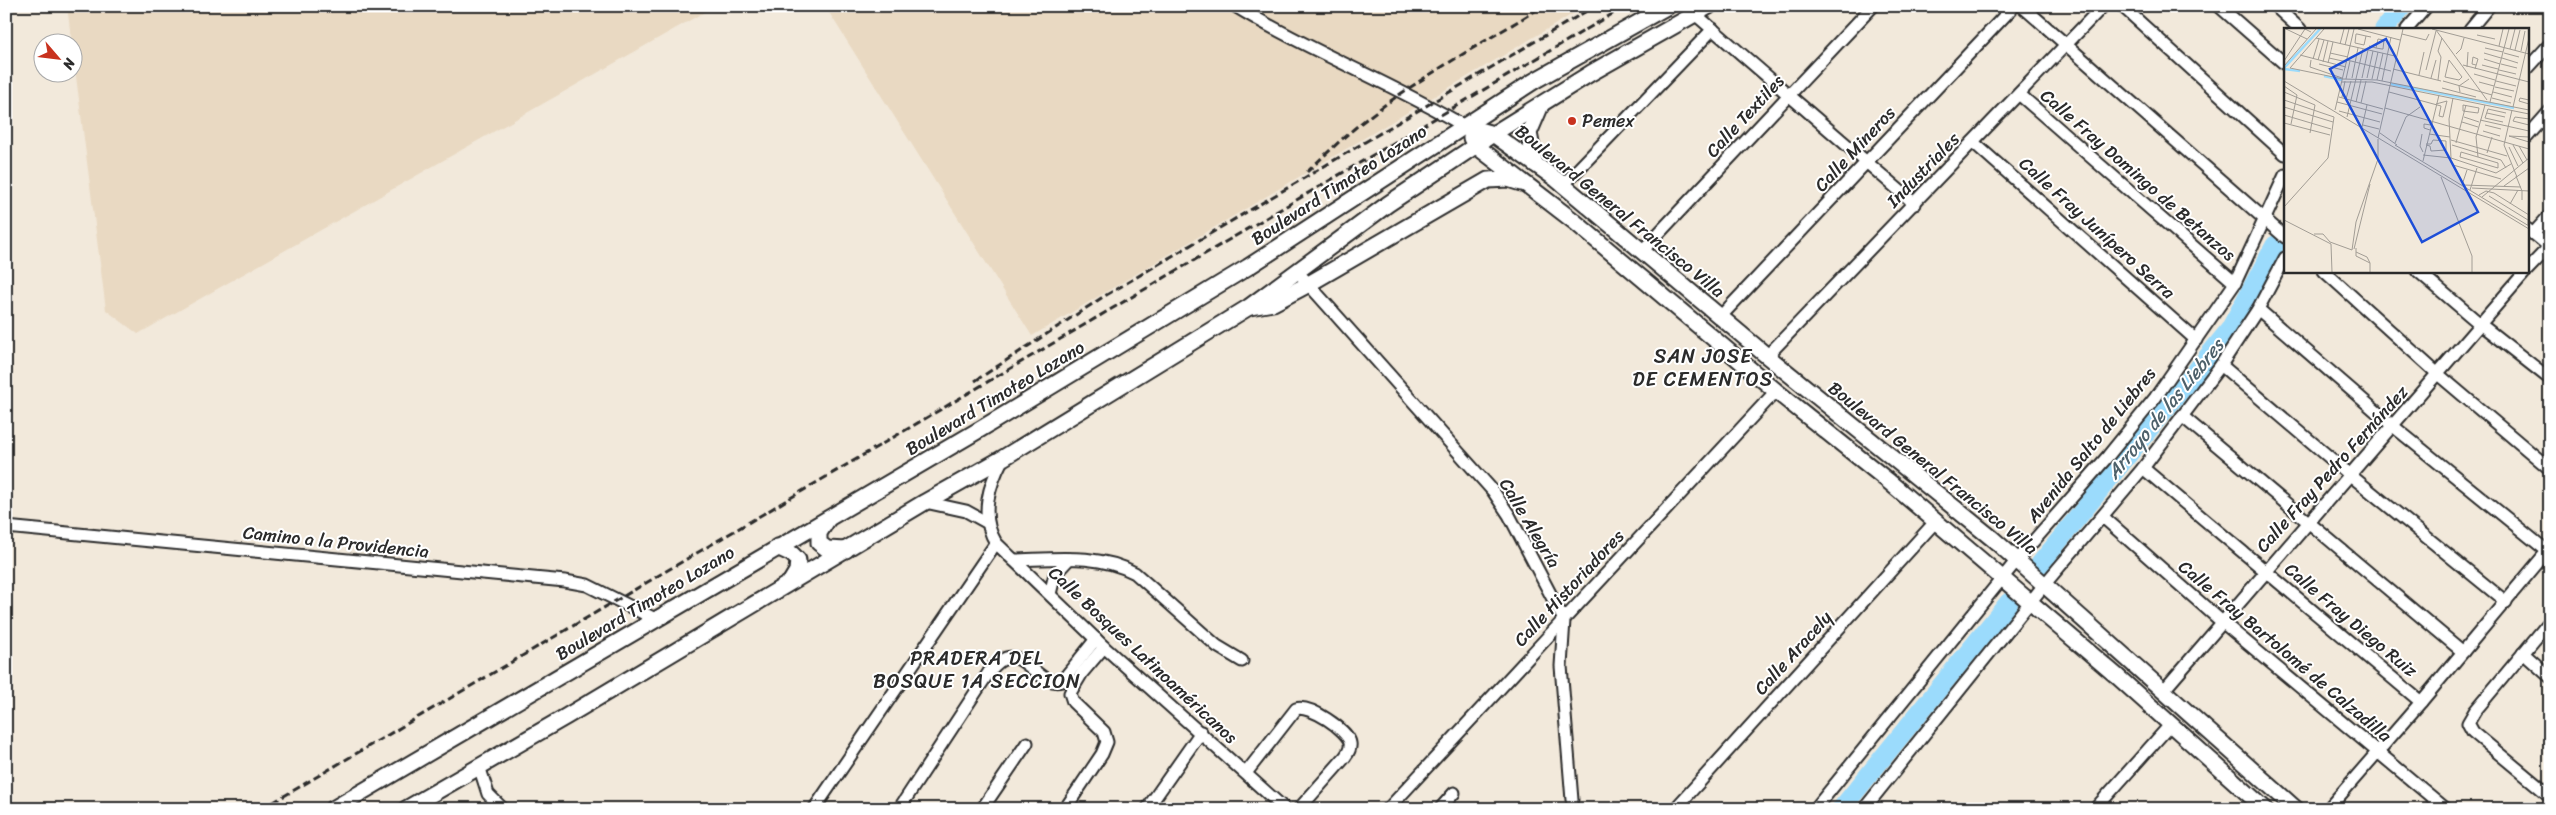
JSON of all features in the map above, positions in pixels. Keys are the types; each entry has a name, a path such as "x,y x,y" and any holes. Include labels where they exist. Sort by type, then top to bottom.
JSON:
{"main road":[{"name":"Boulevard Timoteo Lozano","path":"333,809 979,430 1240,272 1534,82 1668,6"},
{"path":"409,808 925,502 1003,458 1248,307 1388,204 1475,145 1541,104 1702,10"},
{"path":"1535,164 1529,133 1541,104"},
{"name":"Boulevard General Francisco Villa","path":"1464,126 1493,134 1563,185 1767,356 1933,489 2164,690 2296,809"},
{"path":"1464,126 1475,145 1526,184 1936,521 2171,724 2264,809"},
{"path":"1248,307 1273,303 1488,180 1508,179 1526,184"},
{"path":"830,516 818,533 819,543 827,548 846,550"},
{"path":"777,547 792,554 798,560 797,570 791,581"}],"street":[{"path":"1235,6 1374,80 1405,92 1464,126"},
{"name":"Calle Textiles","path":"1642,250 1873,6"},
{"name":"Calle Mineros","path":"1721,316 2014,6"},
{"path":"2022,6 2284,236"},
{"name":"Industriales","path":"1767,356 1915,204 2103,6"},
{"path":"2122,6 2284,153"},
{"path":"2219,6 2284,63"},
{"path":"2275,6 2299,28"},
{"path":"2409,28 2427,6"},
{"path":"2471,28 2489,6"},
{"path":"1702,10 1713,29 1788,96 1915,204"},
{"path":"1563,185 1713,29"},
{"path":"2528,68 2550,44"},
{"name":"Calle Fray Domingo de Betanzos","path":"2019,94 2235,283"},
{"path":"2528,135 2550,111"},
{"name":"Calle Fray Junípero Serra","path":"1973,142 2196,340"},
{"name":"Avenida Salto de Liebres","path":"1815,809 2020,564 2154,398 2235,283 2266,222 2284,177"},
{"path":"2549,248 2530,231 2550,215"},
{"name":"Calle Fray Pedro Fernández","path":"2528,269 2549,248"},
{"path":"1864,809 2041,582 2103,517 2143,468 2220,365 2258,309 2284,260"},
{"name":"Calle Alegría","path":"1298,270 1307,285 1418,404 1493,491 1514,523 1564,620"},
{"path":"2325,272 2439,375 2550,469"},
{"path":"2419,272 2480,324 2550,379"},
{"name":"Calle Fray Pedro Fernández","path":"2164,690 2264,571 2439,375 2525,272"},
{"path":"2258,309 2547,555 2328,809"},
{"path":"2220,365 2349,474 2506,602"},
{"name":"Calle Historiadores","path":"1388,809 1437,753 1564,620 1776,391"},
{"path":"2182,416 2463,652"},
{"path":"925,502 966,512 986,522 990,489 1003,458"},
{"name":"Calle Fray Diego Ruiz","path":"2143,468 2422,702"},
{"name":"Calle Fray Bartolomé de Calzadilla","path":"2103,517 2221,622 2446,809"},
{"name":"Calle Aracely","path":"1675,809 1936,521"},
{"name":"Calle Bosques Latinoaméricanos","path":"986,522 996,543 1100,643 1285,809"},
{"name":"Camino a la Providencia","path":"6,527 565,581 587,585 655,619"},
{"path":"814,809 996,543"},
{"path":"1050,594 1055,574 1069,559"},
{"path":"1014,560 1103,560 1120,565 1135,573 1217,646 1242,661"},
{"path":"1564,620 1561,666 1572,800"},
{"path":"2550,621 2475,711 2468,723 2473,732 2550,796"},
{"path":"899,809 989,672 1002,658 1006,656 1015,658 1051,681 1062,682 1100,643"},
{"path":"1065,809 1102,754 1107,742 1104,732 1073,702 1070,693 1100,643"},
{"path":"2523,653 2550,677"},
{"path":"1246,773 1296,709 1304,708 1315,711 1347,736 1349,749 1345,757 1300,809"},
{"path":"2095,809 2171,724"},
{"path":"1147,809 1201,732"},
{"path":"982,809 1027,743"},
{"path":"479,766 488,794 503,809"},
{"path":"1440,809 1454,793"},
{"path":"1266,809 1274,799"}],"shaded area":[{"path":"67,6 715,6 138,334 106,310 77,82 82,82 82,32 70,32"},
{"path":"825,6 1586,6 1032,336"}],"waterway":[{"name":"Arroyo de las Liebres","path":"2385,28 2403,6"},
{"name":"Arroyo de las Liebres","path":"2040,564 2230,329 2275,245"},
{"name":"Arroyo de las Liebres","path":"1841,809 2009,602"}],"railway":[{"path":"1307,172 1355,128 1377,111 1447,64 1543,6"},
{"path":"975,381 1103,297 1595,6"},
{"path":"262,809 1626,6"}],"place":[{"name":"Pemex","path":"1572,121"}],"district":[{"name":"SAN JOSE DE CEMENTOS","path":"1703,368"},
{"name":"PRADERA DEL BOSQUE 1A SECCION","path":"977,670"}]}
